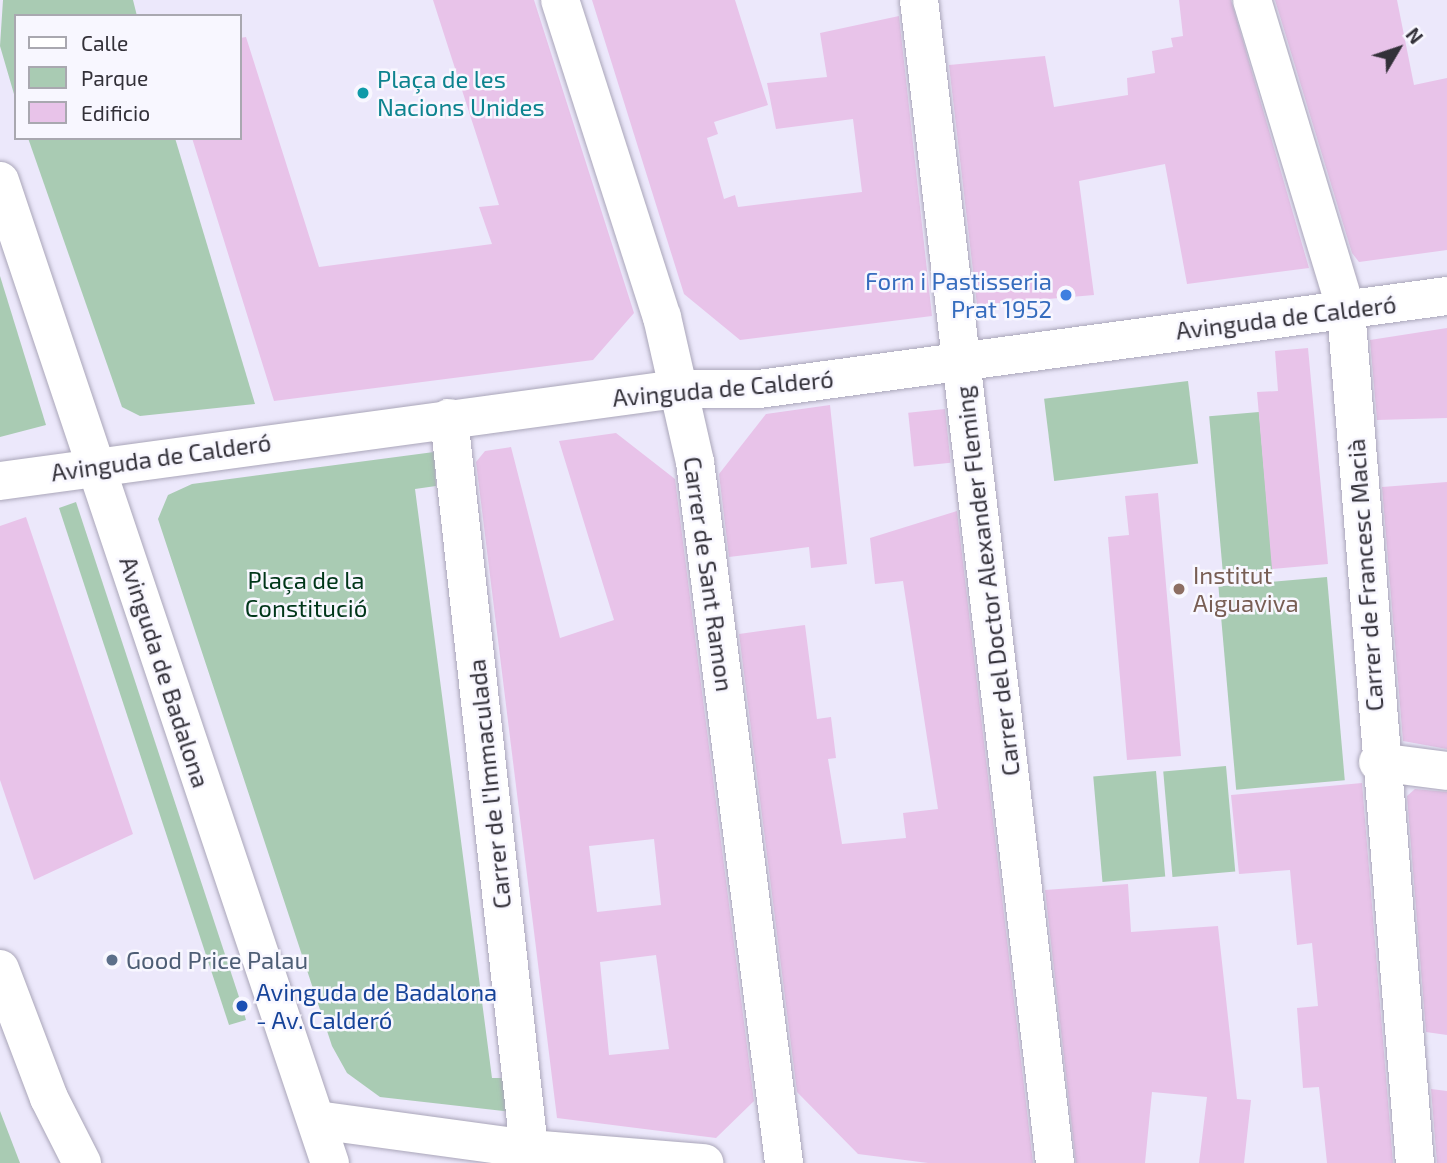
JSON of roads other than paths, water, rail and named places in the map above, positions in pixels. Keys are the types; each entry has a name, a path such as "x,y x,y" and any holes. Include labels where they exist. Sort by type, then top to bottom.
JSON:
{"street":[{"name":"Carrer de Sant Ramon","path":"560,0 662,317 695,462 784,1163"},
{"name":"Carrer del Doctor Alexander Fleming","path":"919,0 1055,1163"},
{"name":"Carrer de Francesc Macià","path":"1252,0 1346,310 1378,762 1415,1163"},
{"name":"Avinguda de Badalona","path":"0,181 330,1163"},
{"name":"Avinguda de Calderó","path":"0,481 449,418 677,389 759,389 961,359 1447,296"},
{"name":"Carrer de l'Immaculada","path":"449,418 529,1149"},
{"path":"1378,762 1447,771"},
{"path":"0,969 49,1098 82,1163"},
{"path":"320,1163 317,1120 529,1149 704,1163"}],"place":[{"name":"Plaça de les Nacions Unides","path":"363,93"},
{"name":"Forn i Pastisseria Prat 1952","path":"1066,295"},
{"name":"Institut Aiguaviva","path":"1179,589"},
{"name":"Good Price Palau","path":"112,960"},
{"name":"Avinguda de Badalona - Av. Calderó","path":"242,1006"}],"park label":[{"name":"Plaça de la Constitució","path":"306,594"}]}
